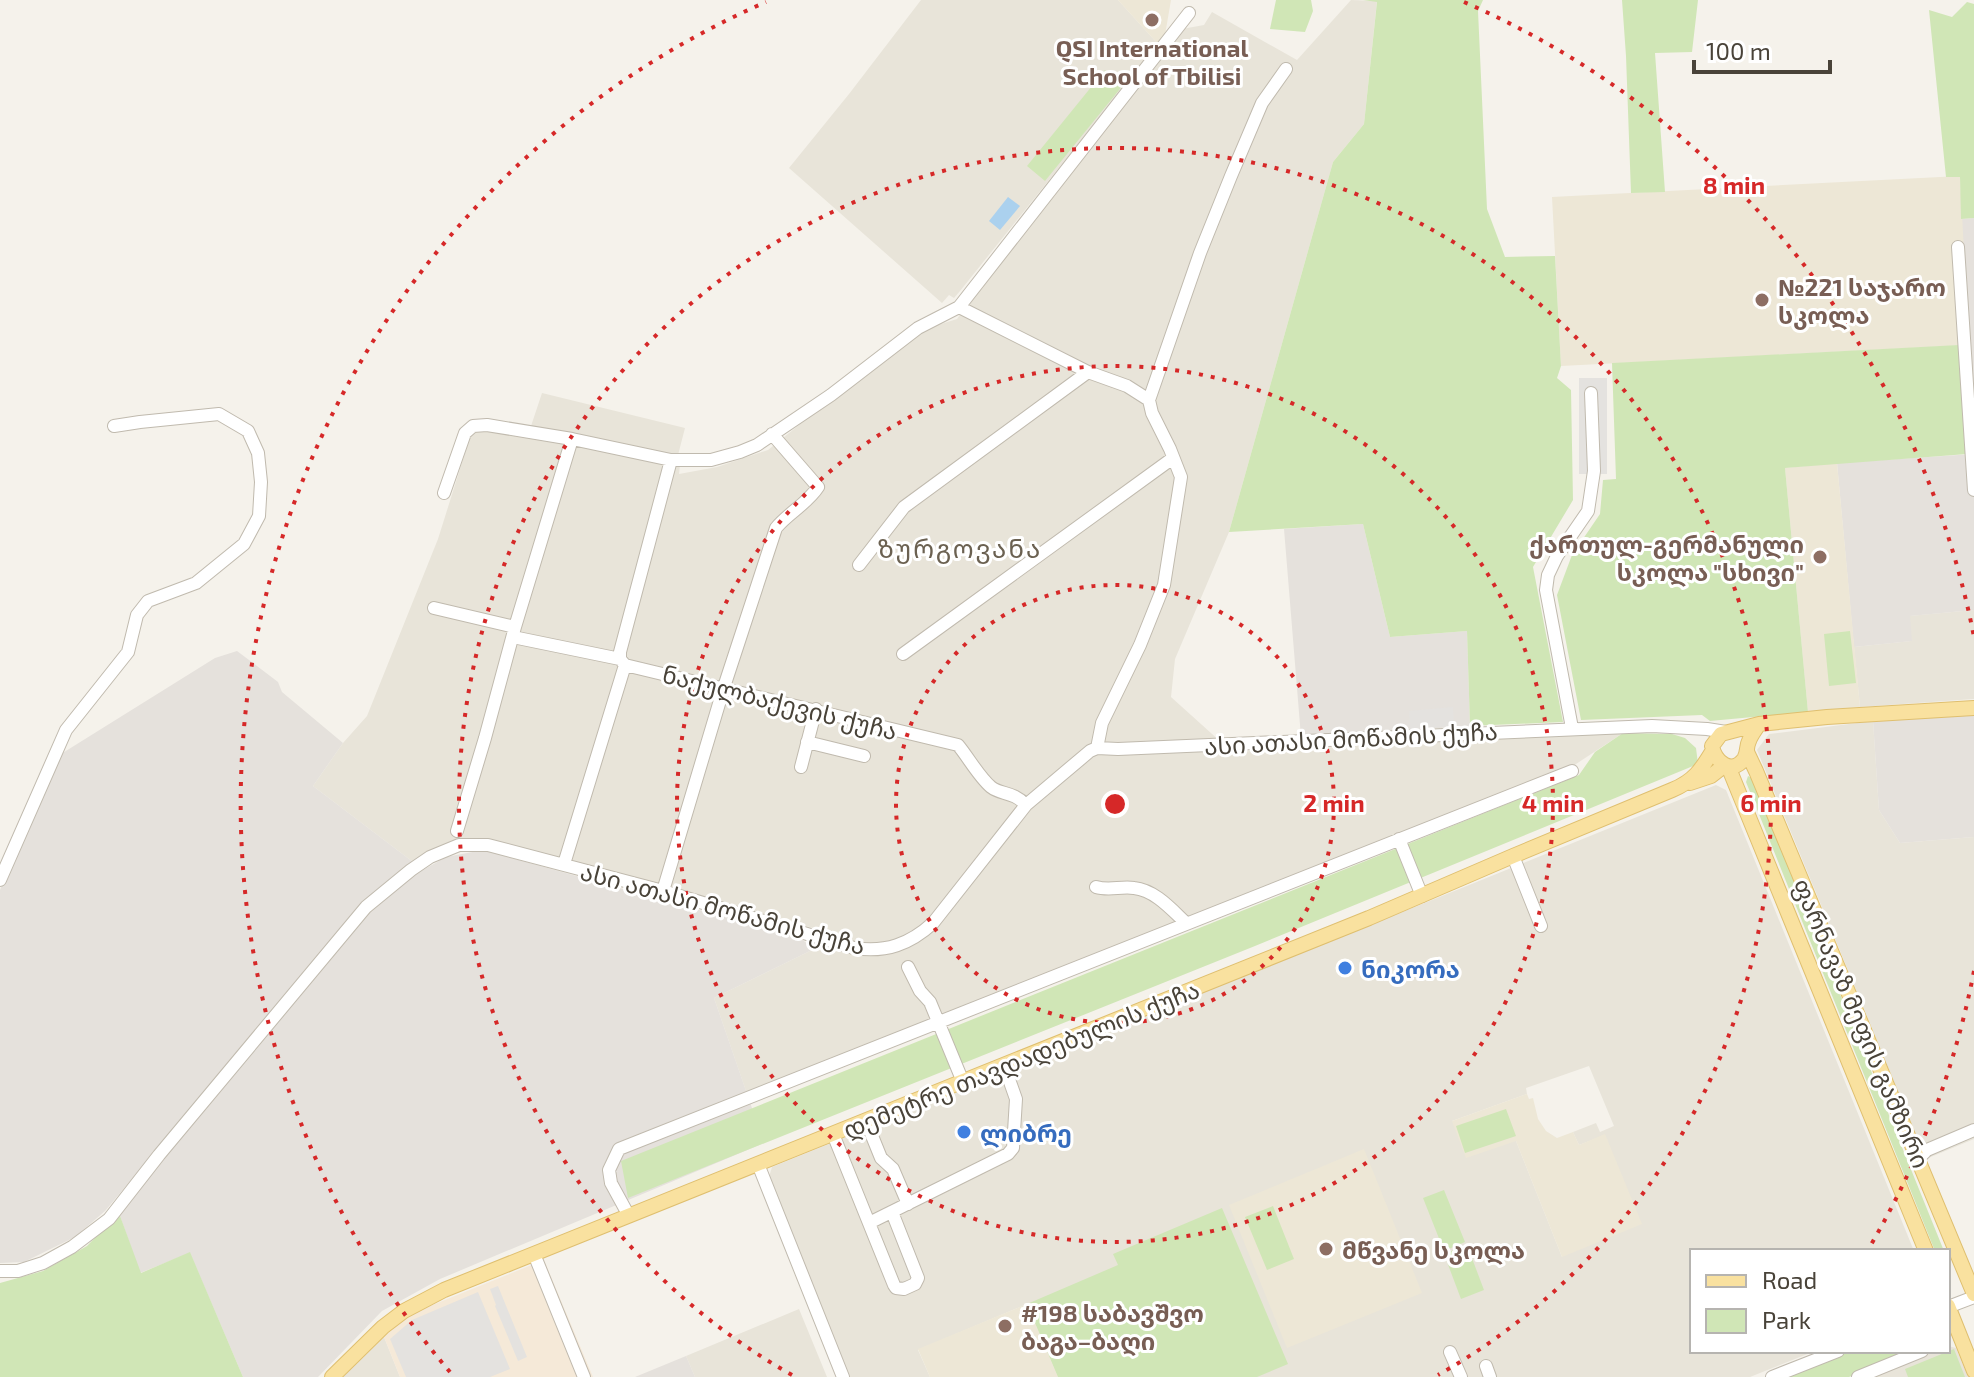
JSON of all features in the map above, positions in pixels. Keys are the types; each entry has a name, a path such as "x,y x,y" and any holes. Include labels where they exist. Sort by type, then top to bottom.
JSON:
{"main road":[{"path":"1690,783 1706,763 1717,737 1728,732 1759,724 1827,717 1974,708"},
{"path":"1712,748 1719,762 1727,766 1742,761 1759,724"},
{"path":"1728,732 1741,735 1747,748"},
{"name":"ფარნავაზ მეფის გამზირი","path":"1747,748 1974,1295"},
{"name":"ფარნავაზ მეფის გამზირი","path":"1727,766 1925,1249"},
{"name":"დემეტრე თავდადებულის ქუჩა","path":"332,1377 383,1327 404,1311 444,1290 1422,896 1711,776 1727,766"},
{"path":"1711,776 1731,782 1739,789"},
{"path":"1950,1317 1954,1338 1974,1371"}],"street":[{"path":"444,493 465,433 473,426 487,425 572,439 671,460 711,460 757,445 831,395 918,328 959,307 1189,13"},
{"path":"1097,748 1102,723 1140,645 1164,585 1181,477 1149,400 1200,253 1237,162 1262,103 1286,69"},
{"path":"1958,247 1974,490"},
{"path":"959,307 1088,372 1127,386 1149,400"},
{"path":"859,565 904,507 1088,372"},
{"path":"1572,728 1546,590 1548,575 1557,556 1588,511 1594,471 1591,393"},
{"path":"0,880 66,730 128,652 137,615 148,601 196,583 232,554 244,544 259,516 261,482 258,453 248,431 219,414 114,426"},
{"path":"663,891 776,528 818,487 772,434"},
{"path":"457,831 572,439"},
{"path":"903,654 1173,458"},
{"path":"564,864 623,662 620,652 671,460"},
{"name":"ნაქულბაქევის ქუჩა","path":"434,608 623,662 958,745 993,789 1008,792 1026,805"},
{"path":"801,767 816,709"},
{"name":"ასი ათასი მოწამის ქუჩა","path":"0,1271 18,1271 43,1263 72,1247 109,1219 366,907 430,857 459,845 488,845 663,891 854,948 884,950 905,943 933,923 1026,805 1083,755 1097,748 1133,749 1572,728 1652,726 1728,732"},
{"path":"1687,728 1712,748"},
{"path":"807,742 864,756"},
{"path":"629,1216 611,1183 609,1170 619,1149 1572,771"},
{"path":"1399,839 1422,896"},
{"path":"1513,856 1541,926"},
{"path":"1096,887 1144,890 1186,923"},
{"path":"908,967 920,991 928,998 963,1082"},
{"path":"869,1223 1008,1154 1013,1148 1016,1099 1004,1065"},
{"path":"866,1121 881,1158 893,1169 908,1204"},
{"path":"1918,1159 1927,1150 1974,1130"},
{"path":"833,1134 894,1285 900,1289 918,1281 892,1212"},
{"path":"758,1164 843,1377"},
{"path":"534,1254 584,1377"},
{"path":"1950,1306 1974,1295"},
{"path":"1450,1352 1461,1377"},
{"path":"1772,1377 1833,1353"},
{"path":"1858,1377 1917,1353"}],"shaded area":[{"path":"921,0 1118,0 1158,44 960,291 954,298 949,295 942,303 789,168"},
{"name":"QSI International School of Tbilisi","path":"1118,0 1171,0 1165,35 1158,44"},
{"path":"1351,0 1377,1 1364,124 1333,162 1229,532 1175,659 1171,697 1232,752 1623,733 1573,766 747,1094 714,998 814,949 817,929 479,839 453,840 413,862 313,786 343,743 367,716 438,539 471,434 479,428 680,464 679,474 717,467 768,450 882,358 922,330 957,319 1000,256 1182,29 1204,25 1212,12 1297,60"},
{"name":"№221 საჯარო სკოლა","path":"1960,176 1969,345 1561,366 1552,197"},
{"path":"1974,218 1974,423 1961,219"},
{"path":"1579,378 1607,378 1607,474 1579,474"},
{"path":"542,393 685,428 678,455 530,429"},
{"path":"1974,454 1974,610 1910,616 1912,641 1854,647 1837,463"},
{"name":"ქართულ-გერმანული სკოლა \"სხივი\"","path":"1837,463 1860,707 1808,712 1785,468"},
{"path":"1363,524 1390,637 1467,631 1470,726 1301,737 1284,529"},
{"path":"1974,610 1974,699 1860,707 1854,647 1911,641 1909,616"},
{"path":"237,651 278,682 282,692 343,743 313,786 413,862 366,900 105,1211 75,1237 24,1262 0,1263 0,890 61,754 215,658"},
{"path":"1453,707 1454,726 1410,729 1409,711"},
{"path":"1974,715 1974,837 1900,843 1879,810 1873,721"},
{"path":"1873,721 1879,810 1900,843 1974,837 1974,1139 1926,1159 1757,750 1769,734"},
{"path":"1716,785 1726,790 1913,1249 1690,1249 1690,1353 1810,1353 1750,1377 1058,1377 1027,1304 918,1350 930,1377 849,1377 769,1177 772,1167","holes":["1589,1066 1614,1126 1600,1132 1596,1123 1573,1132 1579,1145 1605,1135 1562,1257 1516,1141 1452,1121 1527,1094 1526,1088"]},
{"path":"483,850 800,938 814,949 714,998 764,1143 440,1279 382,1311 318,1377 243,1377 190,1253 140,1273 119,1213 370,911 407,879 446,857"},
{"path":"1527,1094 1529,1099 1533,1098 1538,1119 1546,1131 1557,1138 1573,1132 1579,1145 1605,1134 1642,1224 1562,1257 1516,1141 1466,1158 1452,1121"},
{"name":"მწვანე სკოლა","path":"1364,1149 1422,1293 1287,1348 1229,1205"},
{"path":"544,1260 593,1377 400,1377 384,1337 410,1314"},
{"path":"498,1286 527,1357 518,1361 490,1289"},
{"path":"478,1292 510,1369 490,1377 406,1377 390,1339 412,1320"},
{"name":"#198 საბავშვო ბაგა–ბაღი","path":"1027,1304 1058,1377 930,1377 918,1349"},
{"path":"799,1309 827,1377 695,1377 686,1356"},
{"path":"384,1337 400,1377 343,1377"},
{"path":"1950,1346 1956,1348 1968,1377 1865,1377 1924,1353 1950,1353"},
{"path":"686,1356 695,1377 635,1377"}],"green space":[{"path":"1276,0 1311,0 1313,11 1305,32 1270,29"},
{"path":"1363,0 1483,0 1478,11 1487,209 1505,257 1555,256 1561,366 1557,378 1571,390 1573,500 1533,567 1563,722 1470,726 1467,631 1390,637 1363,524 1229,532 1333,162 1364,124 1377,2"},
{"path":"1622,0 1698,0 1692,52 1655,53 1665,192 1631,193"},
{"path":"1967,2 1974,4 1974,218 1961,219 1960,177 1946,177 1929,10 1952,17"},
{"path":"1105,70 1124,84 1045,181 1027,166"},
{"path":"1959,345 1967,454 1785,468 1808,712 1710,721 1702,715 1581,720 1557,595 1572,555 1600,514 1603,480 1616,479 1612,363"},
{"path":"1850,631 1856,683 1829,686 1824,634"},
{"path":"1623,733 1672,734 1685,738 1696,748 1698,764 628,1198 621,1161 1579,775 1595,752"},
{"path":"1748,776 1753,779 1943,1249 1934,1249 1746,782"},
{"path":"1506,1109 1516,1136 1465,1153 1456,1126"},
{"path":"1444,1190 1465,1242 1444,1251 1423,1198"},
{"path":"1273,1206 1294,1259 1267,1270 1245,1217"},
{"path":"1222,1208 1288,1364 1257,1377 1058,1377 1027,1304 1118,1265 1113,1254"},
{"path":"119,1213 141,1273 190,1252 243,1377 0,1377 0,1283 43,1271 87,1246"},
{"path":"1467,1245 1484,1290 1461,1299 1444,1254"},
{"path":"1954,1349 1965,1377 1908,1377 1905,1369"},
{"path":"1842,1353 1909,1353 1849,1377 1783,1377"}],"water":[{"path":"1008,197 1020,206 1000,230 989,221"}],"place":[{"name":"QSI International School of Tbilisi","path":"1152,20"},
{"name":"№221 საჯარო სკოლა","path":"1762,300"},
{"name":"ქართულ-გერმანული სკოლა \"სხივი\"","path":"1820,557"},
{"name":"ნიკორა","path":"1345,968"},
{"name":"ლიბრე","path":"964,1132"},
{"name":"მწვანე სკოლა","path":"1326,1249"},
{"name":"#198 საბავშვო ბაგა–ბაღი","path":"1005,1326"}],"district":[{"name":"ზურგოვანა","path":"960,547"}]}
